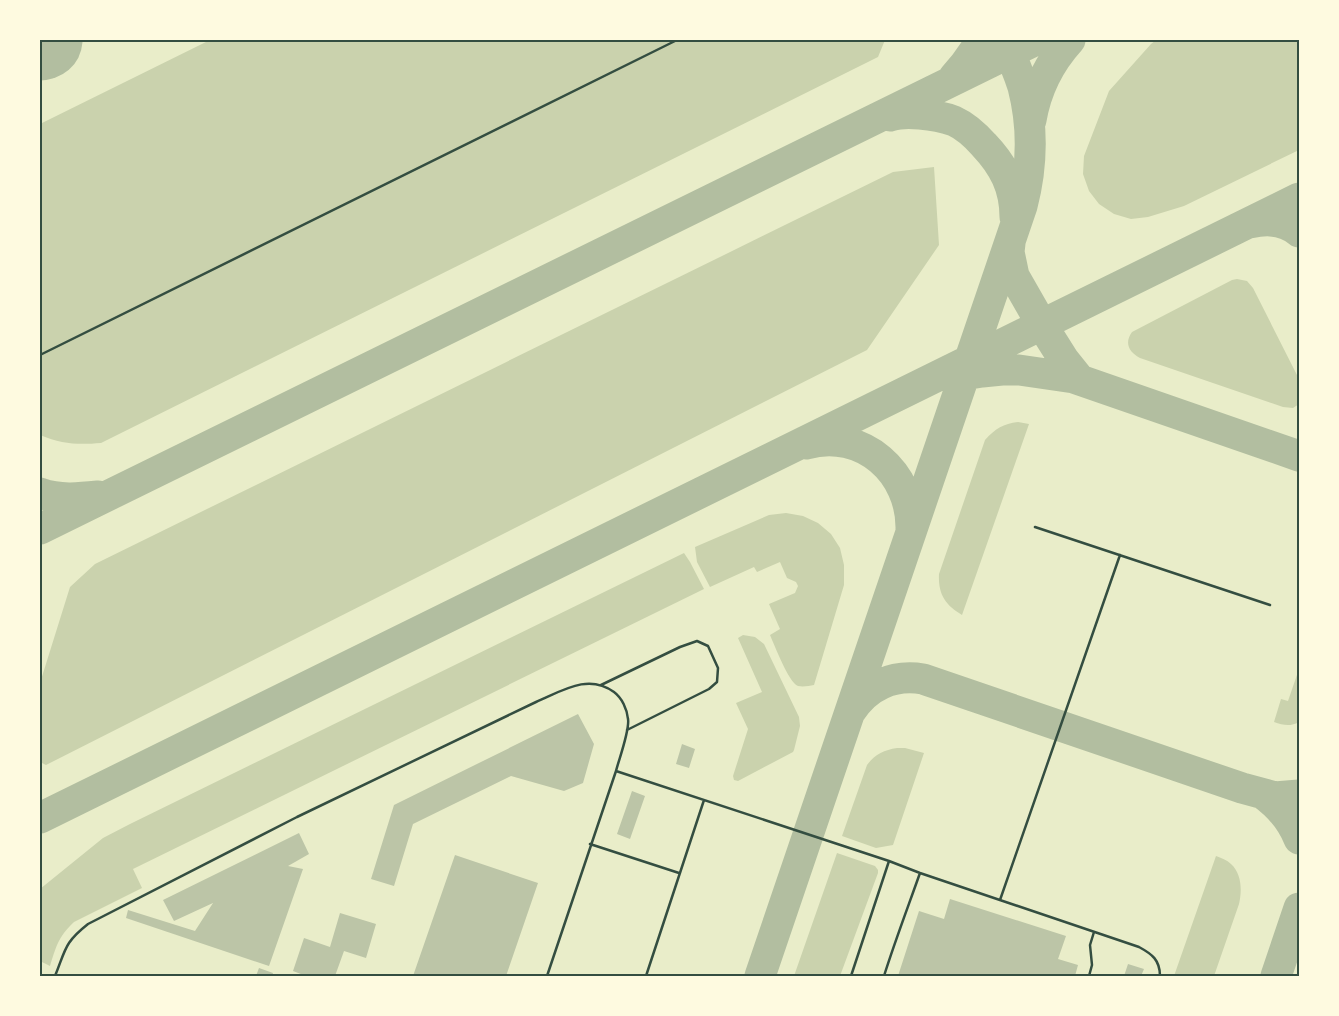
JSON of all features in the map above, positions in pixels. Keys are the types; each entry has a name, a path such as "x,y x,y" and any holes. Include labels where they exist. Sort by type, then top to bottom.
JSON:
{"lane":[{"path":"40,355 677,40"},
{"path":"1035,527 1270,605"},
{"path":"1000,900 1120,555"},
{"path":"600,685 680,647 697,641 708,646 718,668 717,682 709,689 627,730"},
{"path":"56,976 62,955 68,944 88,924 297,817 536,702 574,686 590,683 606,686 623,702 628,720 627,730 616,771 547,976"},
{"path":"616,771 889,861 1139,947 1155,958 1159,966 1160,976"},
{"path":"646,976 704,800"},
{"path":"590,844 679,874"},
{"path":"851,976 889,861"},
{"path":"884,976 920,873"},
{"path":"1089,976 1092,965 1090,945 1094,932"}],"green space":[{"path":"210,40 885,40 878,57 101,443 70,443 40,435 40,124"},
{"path":"1156,40 1299,40 1299,150 1184,206 1148,217 1131,219 1114,214 1099,204 1089,191 1083,174 1084,156 1109,91"},
{"path":"934,167 939,245 867,350 46,765 40,762 40,683 70,587 95,564 893,172"},
{"path":"1237,279 1247,281 1253,288 1299,379 1299,404 1293,408 1283,407 1140,358 1129,347 1128,340 1132,332"},
{"path":"1018,422 1029,424 962,615 947,603 941,593 939,574 985,440 1000,427"},
{"path":"786,513 803,516 818,523 831,534 840,548 844,565 844,585 814,685 808,686 798,686 790,678 770,635 780,629 769,604 795,593 798,586 796,582 787,578 780,562 757,572 754,567 710,587 697,562 695,547 769,515"},
{"path":"684,553 704,589 133,869 142,888 74,922 61,938 50,966 40,961 40,889 103,838"},
{"path":"743,635 755,637 764,644 799,717 800,726 793,752 738,781 734,780 733,776 748,729 736,703 762,692 738,638"},
{"path":"1299,669 1299,722 1293,725 1286,725 1274,722 1281,699 1288,701"},
{"path":"897,748 924,753 893,845 876,848 842,836 867,765 880,753"},
{"path":"837,853 875,866 878,873 840,976 794,976"},
{"path":"1216,856 1228,861 1235,868 1239,878 1241,894 1214,976 1174,976"}],"building":[{"path":"578,714 594,744 583,783 564,791 511,776 413,824 394,886 371,879 394,805"},
{"path":"682,744 695,749 689,768 676,764"},
{"path":"632,791 645,796 630,839 617,834"},
{"path":"299,833 309,854 288,866 303,869 269,966 126,918 128,910 195,931 213,903 174,921 163,900"},
{"path":"455,855 538,883 506,976 413,976"},
{"path":"950,899 1066,936 1058,959 1078,965 1075,976 898,976 919,911 944,919"},
{"path":"340,913 376,924 366,958 344,951 335,976 306,976 293,971 304,938 330,947"},
{"path":"1128,964 1144,969 1141,976 1124,976"},
{"path":"259,968 273,973 272,976 256,976"}],"taxiway":[{"path":"954,77 982,40"},
{"path":"760,976 1022,206 1028,177 1030,132 1023,87 1004,40"},
{"path":"40,529 1036,40"},
{"path":"1031,120 1040,87 1050,67 1070,40"},
{"path":"890,116 908,113 937,116 954,121 970,132 991,153 1003,169 1013,196 1015,217"},
{"path":"40,818 1299,198"},
{"path":"1250,223 1263,221 1282,223 1299,232"},
{"path":"1010,243 1009,252 1014,276 1064,360 1080,380"},
{"path":"957,376 1002,370 1019,370 1074,378 1299,456"},
{"path":"806,444 827,441 847,443 865,449 880,459 893,473 903,490 909,509 911,529"},
{"path":"40,493 62,498 98,496"},
{"path":"851,711 865,695 882,684 901,678 923,679 1242,788 1275,797 1299,795"},
{"path":"1263,794 1284,814 1293,826 1299,839"},
{"path":"1276,976 1299,908"}]}
